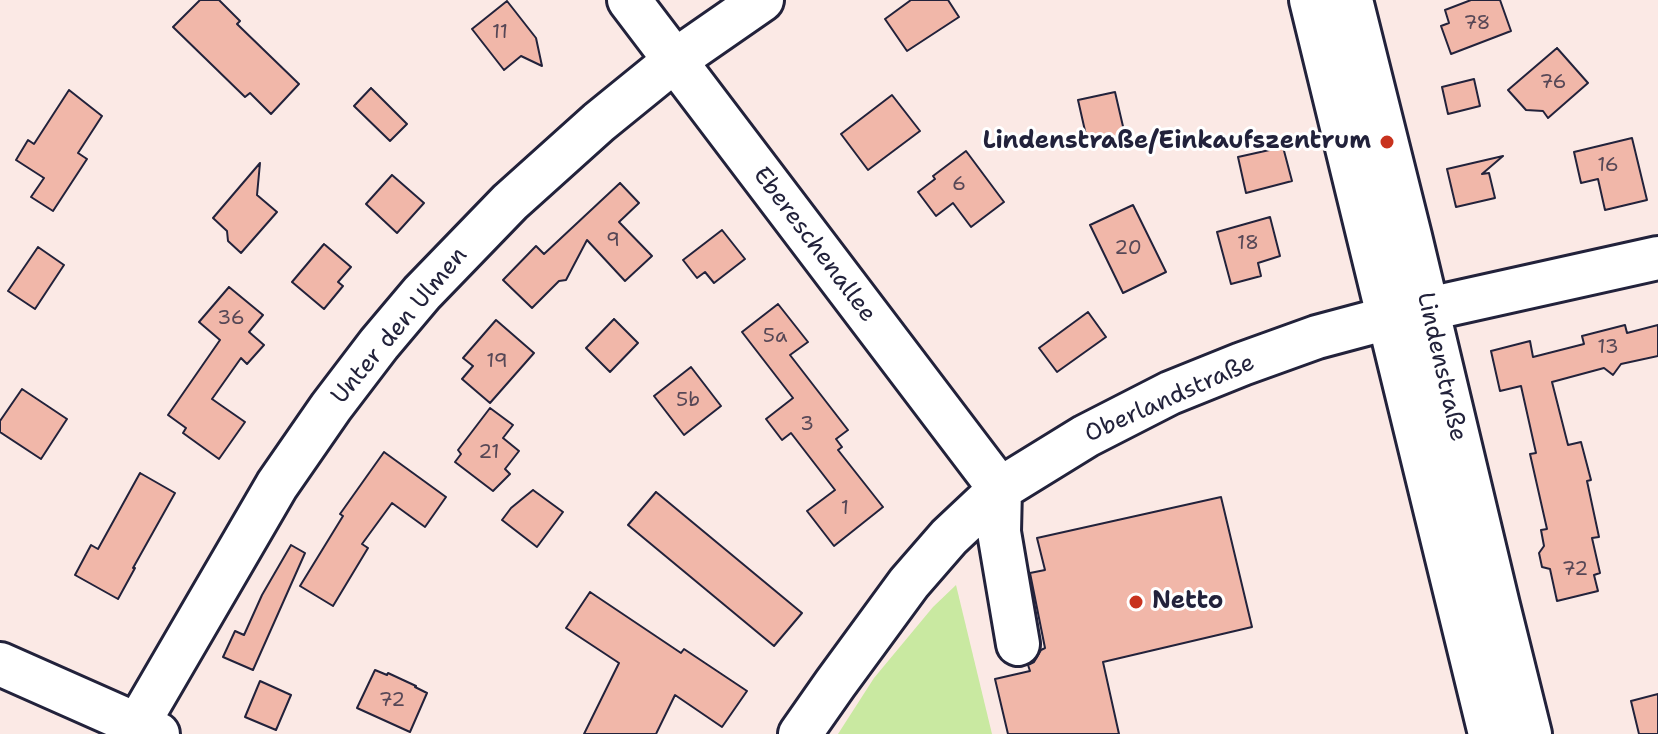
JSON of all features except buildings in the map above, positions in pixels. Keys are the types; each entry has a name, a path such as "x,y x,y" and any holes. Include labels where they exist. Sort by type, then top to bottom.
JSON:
{"street":[{"name":"Ebereschenallee","path":"629,0 1000,489"},
{"name":"Unter den Ulmen","path":"142,731 277,485 331,407 422,293 510,202 599,122 674,61 762,0"},
{"name":"Lindenstraße","path":"1311,0 1408,313"},
{"name":"Lindenstraße","path":"1351,0 1408,313 1479,610 1490,734"},
{"name":"Oberlandstraße","path":"800,734 909,583 949,537 1000,489 1086,436 1170,393 1317,337 1408,313 1658,258"},
{"path":"1000,489 999,532 1018,644"},
{"name":"Lindenstraße","path":"1479,610 1530,734"},
{"path":"0,664 142,731"}],"green space":[{"path":"956,585 992,734 838,734 874,678 933,607"}],"place":[{"name":"Lindenstraße/Einkaufszentrum","path":"1387,142"},
{"name":"Netto","path":"1136,602"}]}
